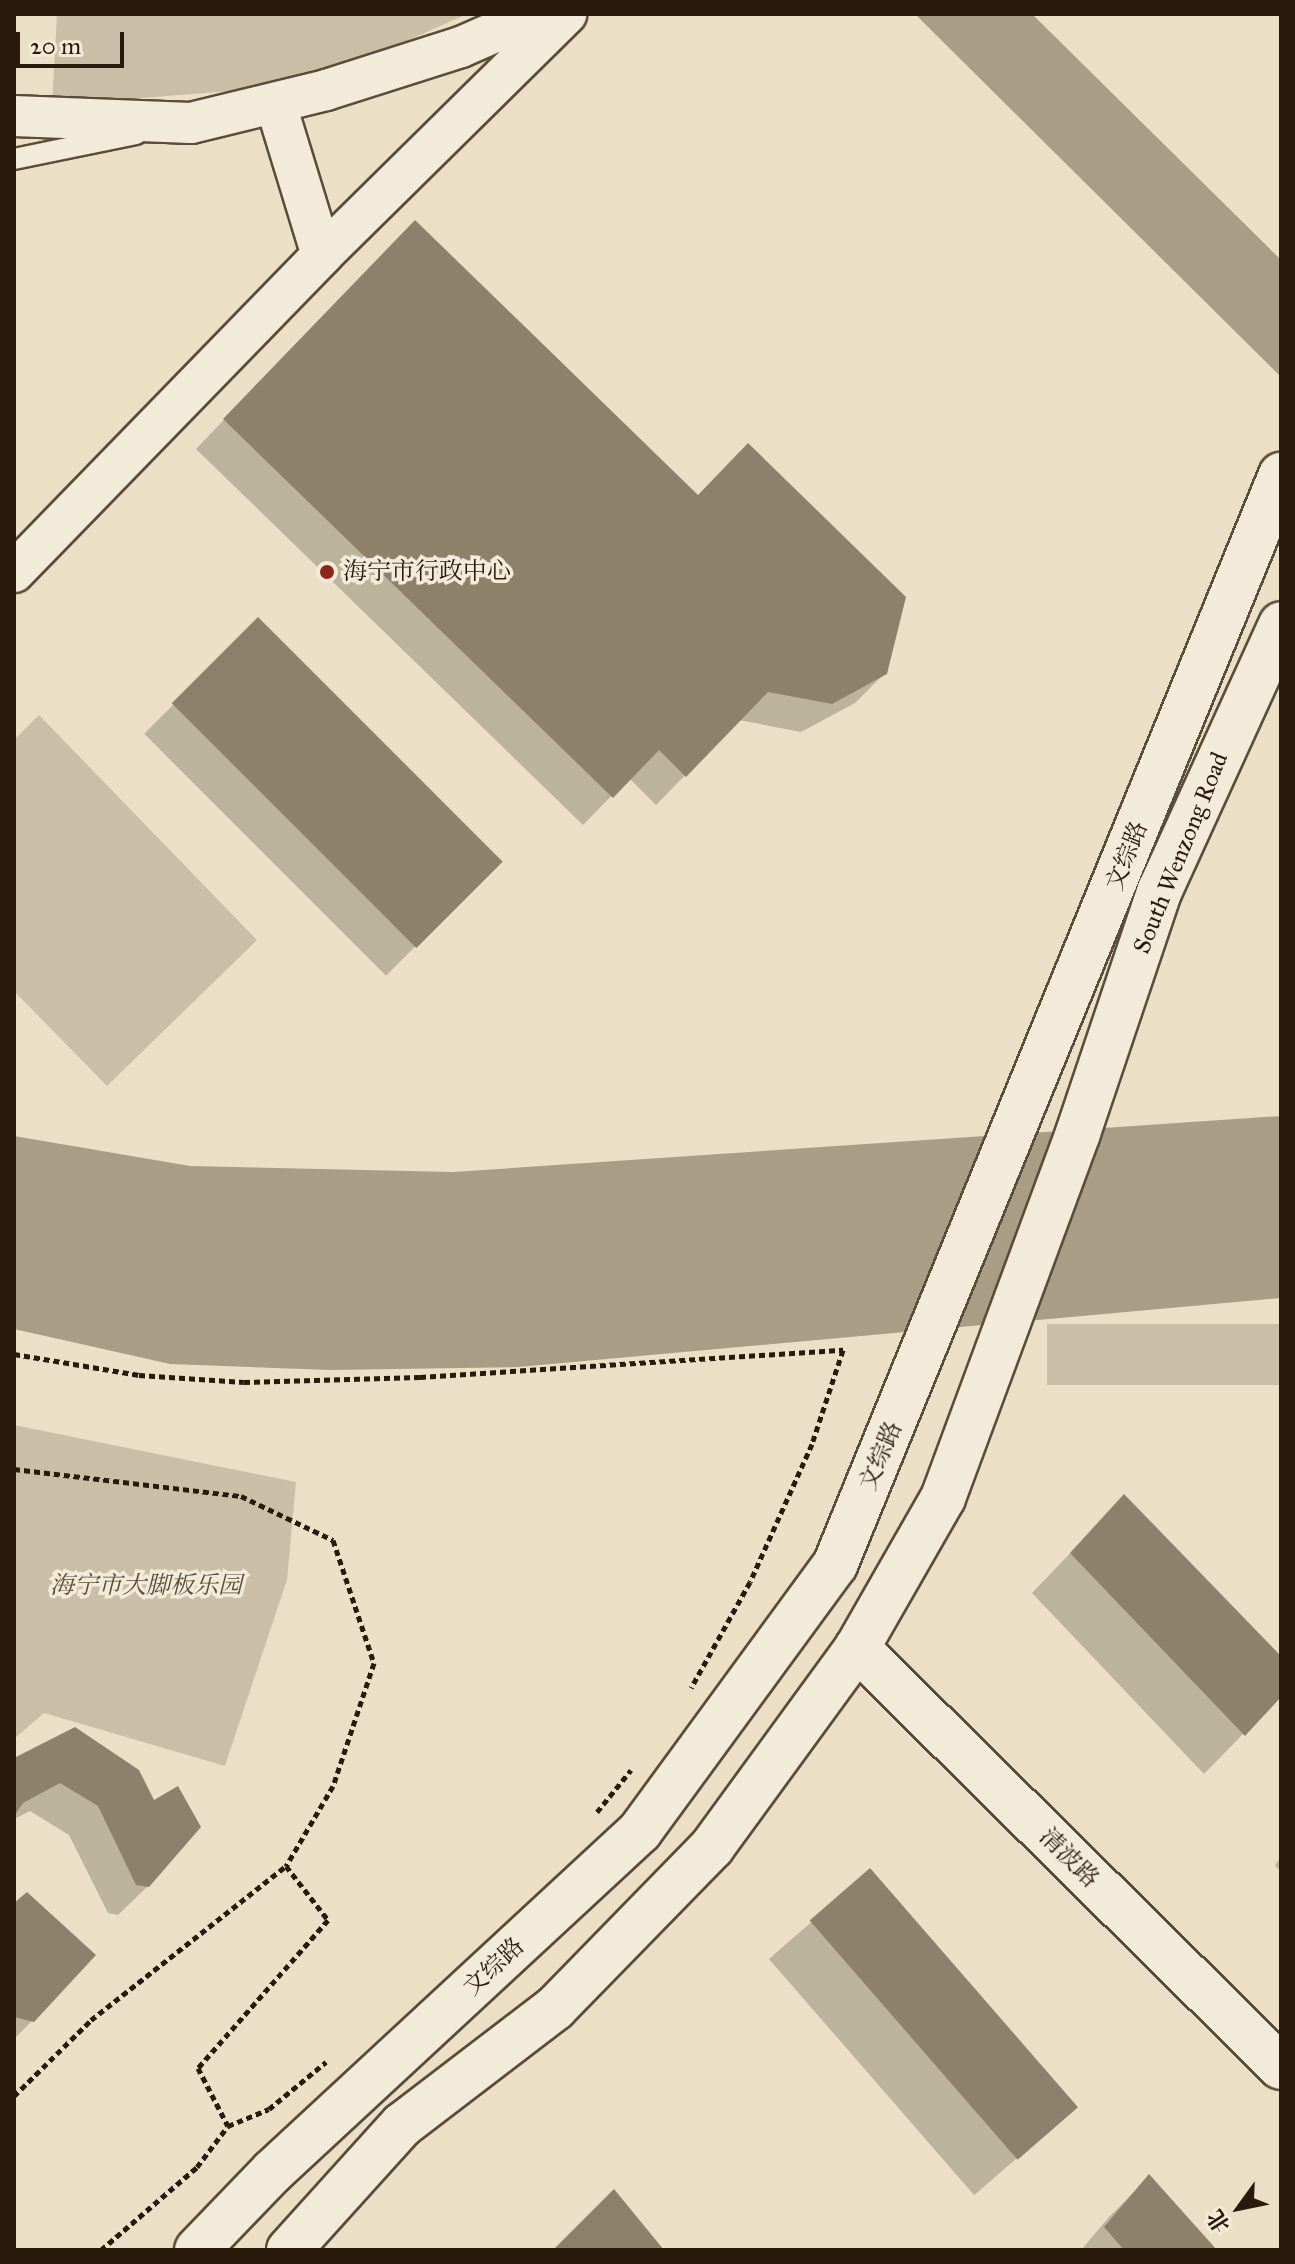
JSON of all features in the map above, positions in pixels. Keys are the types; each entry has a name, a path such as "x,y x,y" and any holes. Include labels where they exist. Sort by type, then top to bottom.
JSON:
{"main road":[{"name":"文综路","path":"197,2250 284,2162 640,1831 835,1565 1281,475"},
{"name":"South Wenzong Road","path":"289,2250 402,2125 555,2008 712,1847 857,1648 943,1498 1078,1133 1160,890 1281,624"},
{"name":"清波路","path":"857,1648 1281,2067"}],"street":[{"path":"14,116 191,123 276,105 461,47 536,14"},
{"path":"14,572 322,255 566,14"},
{"path":"276,105 322,255"}],"lane":[{"path":"14,159 191,123"}],"path":[{"path":"14,1354 139,1375 244,1382 436,1376 843,1350 812,1444 750,1582 690,1691"},
{"path":"14,1469 241,1496 333,1540 374,1663 333,1786 286,1866 91,2020 14,2096"},
{"path":"595,1816 634,1766"},
{"path":"228,2126 198,2068 328,1920 286,1866"},
{"path":"101,2250 197,2167 228,2126 269,2109 331,2058"}],"green space":[{"path":"57,14 467,14 364,60 232,91 52,105"},
{"path":"39,715 257,940 107,1086 14,991 14,740"},
{"path":"1047,1324 1281,1324 1281,1385 1047,1385"},
{"name":"海宁市大脚板乐园","path":"14,1425 296,1482 287,1580 225,1766 44,1713 14,1739"}],"shaded area":[{"path":"915,14 1032,14 1281,260 1281,377"},
{"path":"1281,1116 1281,1298 518,1367 331,1370 170,1364 14,1329 14,1136 190,1166 453,1172"}],"building":[{"path":"415,220 698,495 748,443 906,597 887,674 832,704 768,692 686,777 659,750 613,798 223,419"},
{"path":"258,617 503,862 416,948 172,703"},
{"path":"1124,1494 1281,1656 1281,1697 1245,1736 1070,1553"},
{"path":"75,1727 139,1770 154,1800 178,1786 201,1827 149,1887 136,1885 98,1806 60,1783 23,1803 14,1816 14,1758"},
{"path":"870,1868 1078,2107 1018,2160 810,1920"},
{"path":"27,1892 96,1955 34,2022 14,2017 14,1903"},
{"path":"1149,2174 1217,2250 1124,2250 1104,2227"},
{"path":"614,2189 664,2250 557,2250 555,2248"}],"place":[{"name":"海宁市行政中心","path":"327,572"}]}
